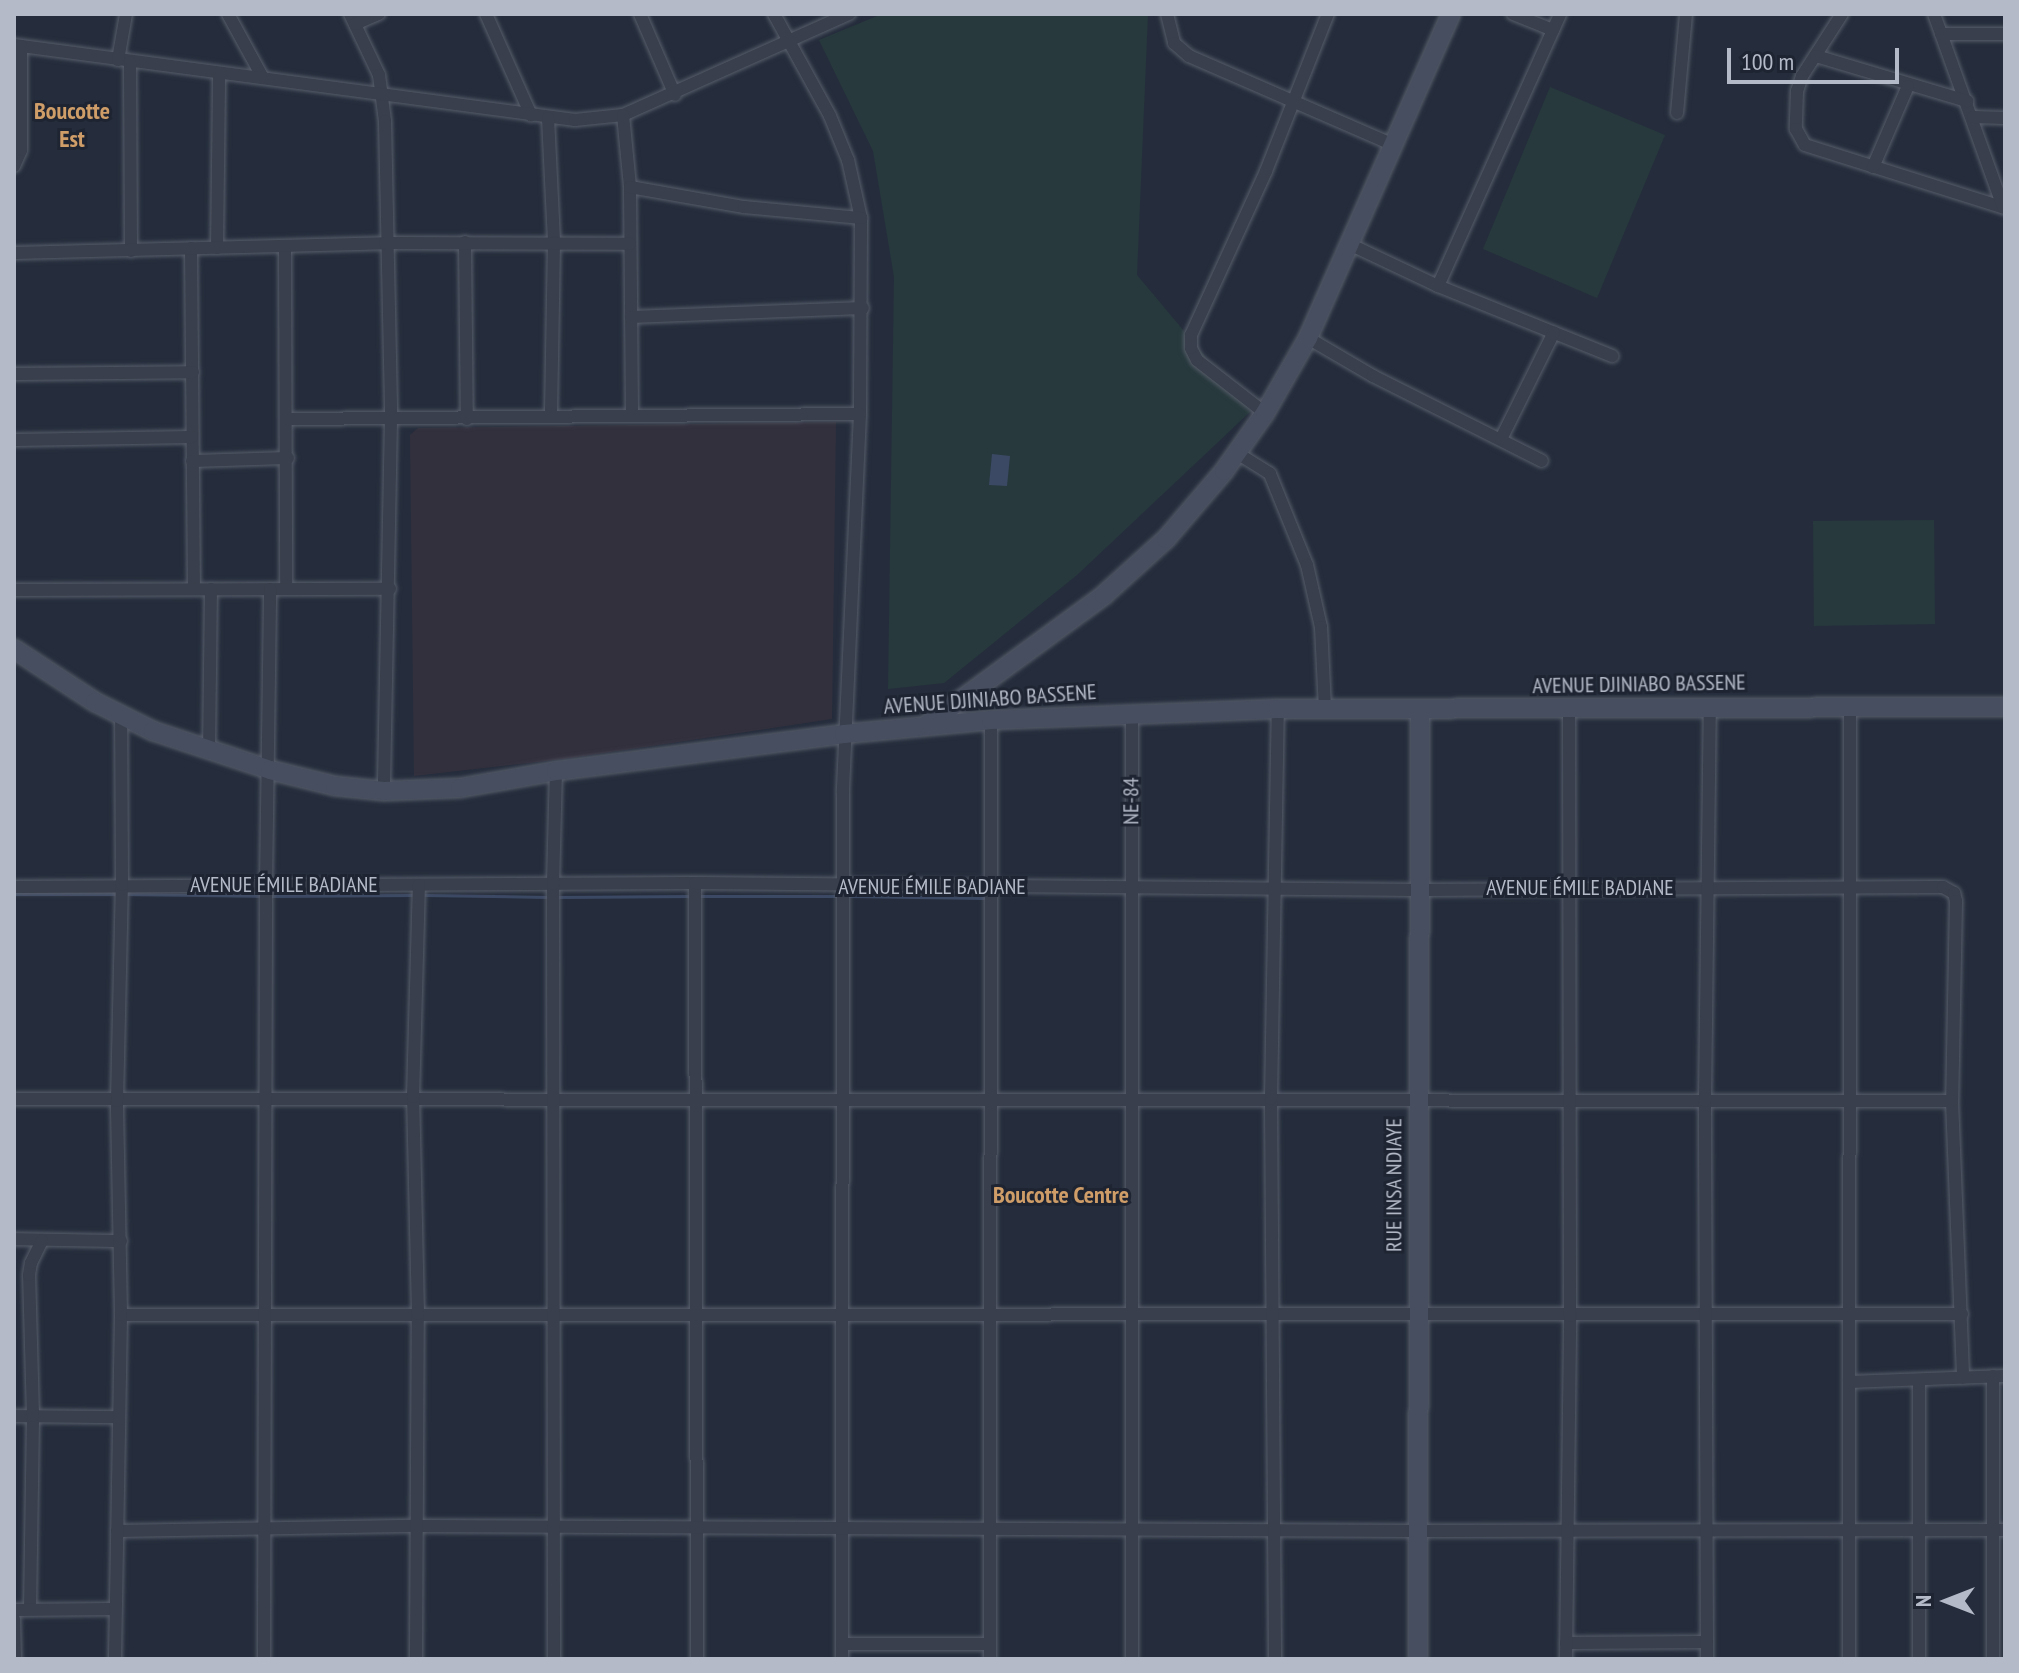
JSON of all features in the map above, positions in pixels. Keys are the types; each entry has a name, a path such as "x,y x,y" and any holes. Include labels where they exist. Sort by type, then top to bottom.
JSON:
{"main road":[{"path":"928,724 1104,595 1176,528 1237,453 1265,413 1308,338 1391,144 1451,14"},
{"name":"AVENUE DJINIABO BASSENE","path":"14,649 121,717 209,751 335,786 384,791 460,788 556,771 844,734 991,720 1278,709 2005,707"},
{"name":"RUE INSA NDIAYE","path":"1418,1659 1420,710"}],"street":[{"path":"126,14 124,61 131,251"},
{"path":"228,14 263,78"},
{"path":"379,14 352,19 376,64 383,95 391,418 384,791"},
{"path":"486,14 531,115"},
{"path":"640,14 675,95"},
{"path":"774,14 787,43 830,116 848,160 861,218 863,308 860,414 844,734 840,1100 845,1312 842,1659"},
{"path":"14,166 21,150 18,46 548,118 588,119 623,115 675,95 849,14"},
{"path":"1167,14 1169,34 1179,49 1293,103 1391,144"},
{"path":"1265,413 1197,360 1191,348 1191,335 1293,103 1328,14"},
{"path":"1513,14 1553,30"},
{"path":"1438,286 1560,14"},
{"path":"1677,113 1686,14"},
{"path":"1842,14 1797,91 1796,129 1805,145 2004,207"},
{"path":"1934,14 2004,207"},
{"path":"1941,34 2005,34"},
{"path":"1816,56 1908,86 1967,101"},
{"path":"217,248 219,73"},
{"path":"1873,167 1908,86"},
{"path":"623,115 630,187 632,416"},
{"path":"1973,117 2005,118"},
{"path":"548,118 554,242 551,417"},
{"path":"630,187 744,207 861,218"},
{"path":"465,242 467,419"},
{"path":"14,253 385,243 630,244"},
{"path":"1349,244 1438,286 1612,356"},
{"path":"285,246 286,589"},
{"path":"191,248 194,589"},
{"path":"631,317 863,308"},
{"path":"1501,439 1554,332"},
{"path":"1308,338 1373,376 1542,461"},
{"path":"14,374 193,372"},
{"path":"287,419 860,414"},
{"path":"14,440 192,437"},
{"path":"1237,453 1270,474 1307,565 1321,627 1325,709"},
{"path":"192,461 288,458"},
{"path":"209,751 211,589"},
{"path":"264,1659 263,1313 270,589"},
{"path":"14,590 390,589"},
{"path":"1849,1659 1851,1315 1847,1101 1850,706"},
{"path":"1707,1659 1705,1101 1710,708"},
{"path":"1275,1659 1271,1099 1278,709"},
{"path":"1566,1659 1570,1316 1569,709"},
{"name":"NE-84","path":"1132,714 1132,1659"},
{"path":"115,1659 121,1315 117,1101 122,885 121,717"},
{"path":"990,1659 993,1314 991,720"},
{"path":"554,1659 556,1313 553,884 556,771"},
{"path":"695,883 697,1659"},
{"name":"AVENUE ÉMILE BADIANE","path":"14,887 695,883 843,887 1419,890 1943,887 1954,893 1952,1101"},
{"path":"416,1659 418,1314 413,1097 419,885"},
{"path":"14,1099 1418,1098 1952,1101 1963,1378"},
{"path":"14,1239 121,1241"},
{"path":"30,1609 33,1416 29,1275 42,1240"},
{"path":"121,1315 845,1312 1570,1316 1962,1314"},
{"path":"1849,1382 1999,1376 1999,1601 1993,1659"},
{"path":"1919,1381 1919,1659"},
{"path":"14,1416 117,1417"},
{"path":"117,1531 417,1526 844,1530 1998,1530"},
{"path":"14,1610 115,1609"},
{"path":"14,1619 15,1659"},
{"path":"1566,1643 1707,1642"},
{"path":"842,1644 990,1644"}],"shaded area":[{"path":"882,14 1148,14 1137,275 1251,411 1077,575 944,683 888,689 894,277 873,151 819,40"},
{"path":"1550,87 1665,135 1597,298 1483,249"},
{"path":"836,422 832,719 564,759 414,776 410,435 418,428"},
{"path":"1934,520 1935,624 1814,626 1813,521"}],"water":[{"path":"992,454 1010,456 1007,486 989,485"}],"waterway":[{"path":"14,894 117,894"},
{"path":"124,894 261,896"},
{"path":"268,896 416,895"},
{"path":"424,895 548,897"},
{"path":"556,897 692,896"},
{"path":"700,896 840,896"},
{"path":"848,896 984,898"}],"district":[{"name":"Boucotte Est","path":"72,125"},
{"name":"Boucotte Centre","path":"1061,1195"}]}
